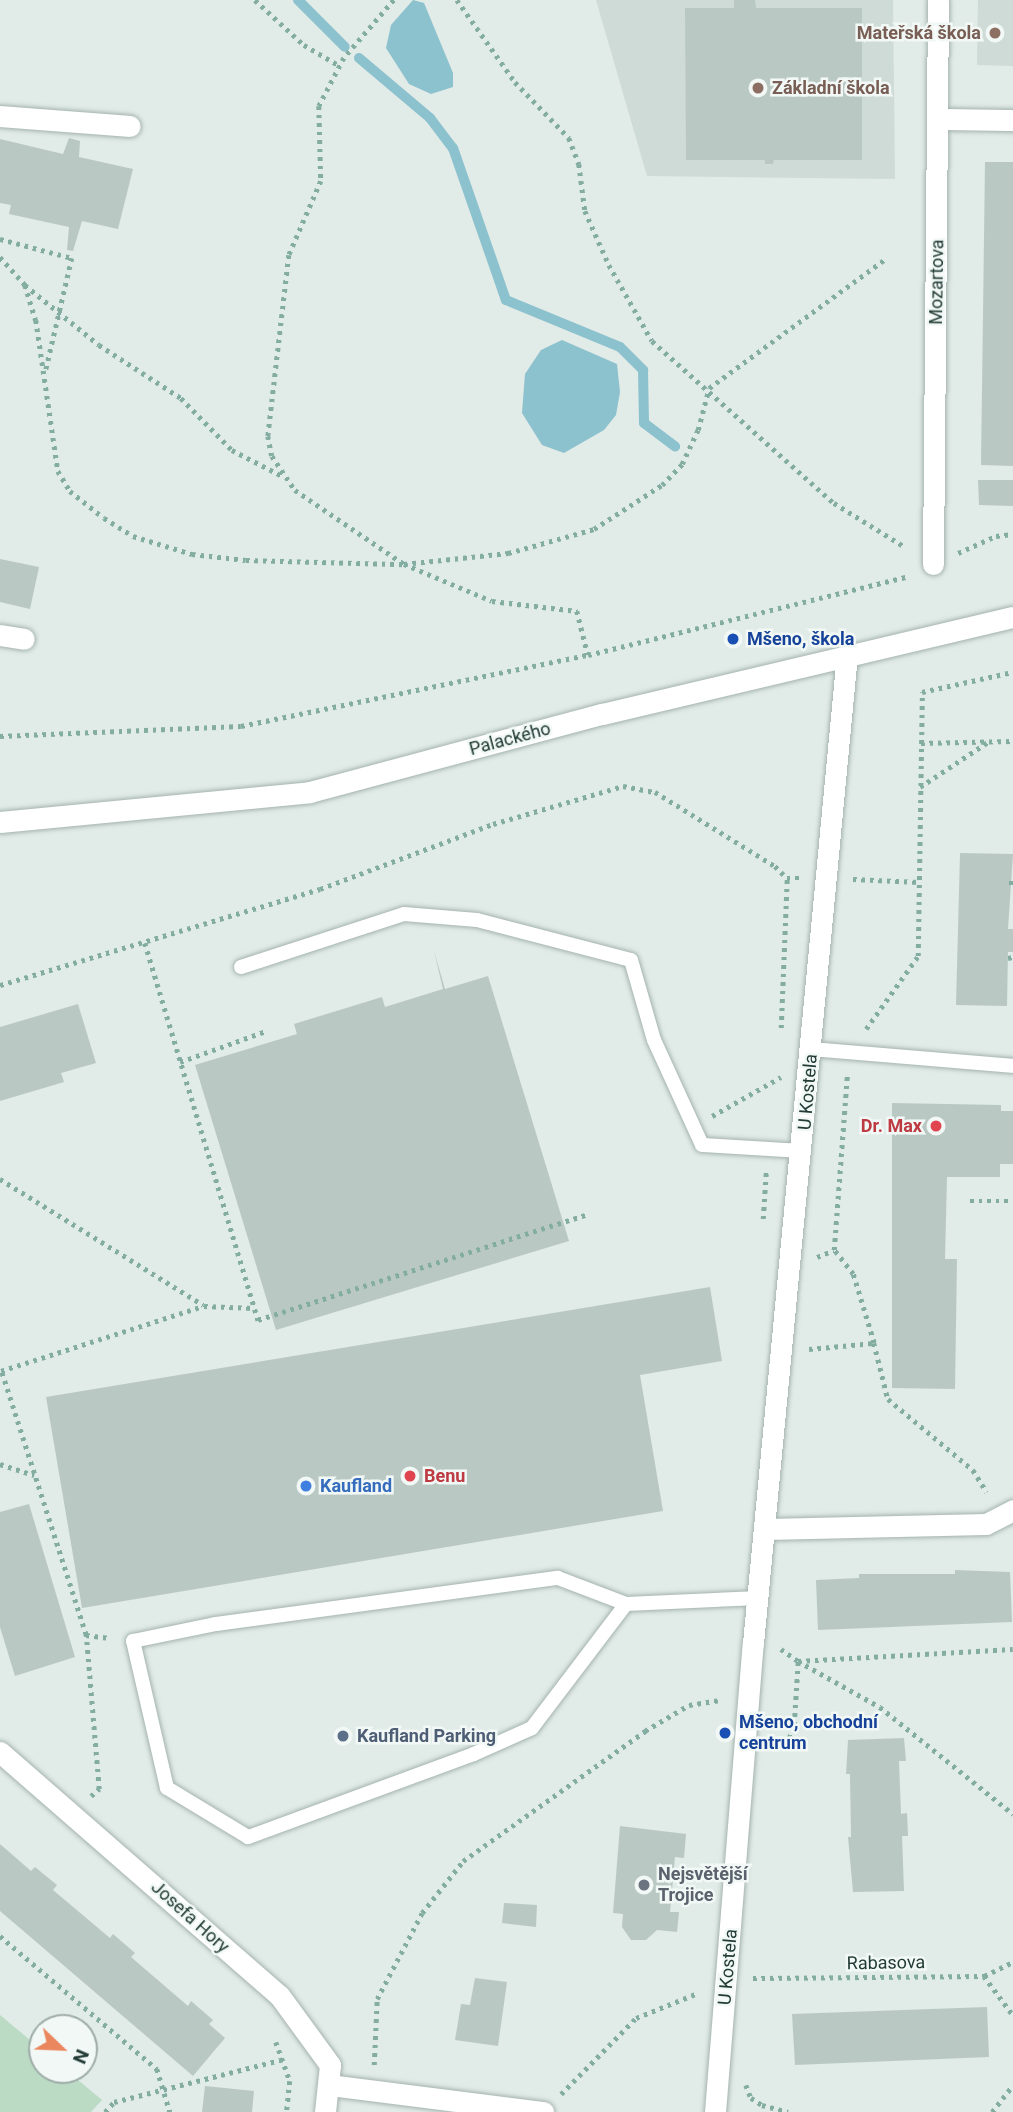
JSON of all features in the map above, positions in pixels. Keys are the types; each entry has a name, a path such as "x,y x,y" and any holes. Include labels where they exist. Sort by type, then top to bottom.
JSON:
{"street":[{"name":"Mozartova","path":"933,564 938,0"},
{"path":"0,116 130,126"},
{"path":"939,118 1013,120"},
{"name":"Palackého","path":"0,822 310,792 847,655 1013,617"},
{"path":"0,635 24,639"},
{"name":"U Kostela","path":"716,2112 766,1529 847,655"},
{"path":"766,1529 986,1524 1008,1513"},
{"name":"Josefa Hory","path":"0,1752 279,1996 330,2065 326,2112"},
{"path":"329,2085 543,2112"}],"lane":[{"path":"241,967 404,914 477,919 631,960 654,1040 702,1145 803,1151"},
{"path":"812,1049 1013,1066"},
{"path":"626,1604 532,1728 474,1754 248,1837 167,1788 133,1641 216,1624 558,1578 626,1604 760,1598"}],"path":[{"path":"255,0 286,31 340,66"},
{"path":"394,0 340,66 319,106 321,181 317,198 289,255 268,436 272,456 295,490 404,564 492,601 577,611 587,655"},
{"path":"457,0 515,82 569,138 579,164 585,211 609,265 653,341 709,388 834,503 933,564"},
{"path":"0,239 72,258 61,315 44,374"},
{"path":"0,257 25,285 61,315 181,398 232,450 284,477"},
{"path":"25,285 36,320 58,471 70,491 133,536 192,554 246,560 404,564 508,554 594,529 662,485 682,464 698,430 709,388 885,259"},
{"path":"0,736 241,726 587,655 904,579 996,536 1013,534"},
{"path":"854,1052 857,1040 918,956 922,692 1013,672"},
{"path":"920,787 989,741"},
{"path":"921,743 1013,741"},
{"path":"0,985 320,889 493,824 623,786 655,792 787,878 781,1037"},
{"path":"145,943 258,1320 586,1215"},
{"path":"180,1062 266,1031"},
{"path":"778,1089 780,1064"},
{"path":"694,1127 779,1077"},
{"path":"762,1224 768,1149"},
{"path":"0,1179 204,1306"},
{"path":"970,1201 1013,1201"},
{"path":"834,1250 853,1275 888,1399 973,1470 1008,1513"},
{"path":"99,1789 86,1635 1,1371 204,1306 254,1308"},
{"path":"800,1350 874,1343"},
{"path":"0,1464 34,1475"},
{"path":"777,1644 798,1661 880,1707 1013,1814"},
{"path":"798,1661 1013,1649"},
{"path":"772,1744 789,1738 794,1725 798,1661"},
{"path":"376,2093 372,2031 377,1999 422,1913 463,1861 645,1731 689,1705 719,1700"},
{"path":"0,1936 157,2069 166,2089 170,2112"},
{"name":"Rabasova","path":"754,1992 756,1978 984,1976 1013,1962"},
{"path":"984,1976 1013,2015"},
{"path":"543,2112 636,2018 727,1982"},
{"path":"105,2112 114,2102 284,2059 290,2081 288,2112"},
{"path":"747,2073 746,2086 751,2098 789,2112"},
{"path":"992,2112 1013,2085"}],"shaded area":[{"name":"Základní škola","path":"596,0 893,0 895,179 647,176"},
{"name":"Mateřská škola","path":"978,0 1013,0 1013,66 977,65"}],"green space":[{"path":"0,2015 28,2038 28,2084 83,2084 102,2100 91,2112 0,2112"}],"water":[{"path":"413,0 424,3 453,73 453,87 431,94 409,84 386,48 391,25"},
{"path":"562,340 617,364 620,392 616,415 604,430 564,453 542,445 522,413 525,374 541,350"}],"building":[{"path":"734,0 755,0 756,8 862,8 862,160 774,160 773,164 765,164 765,160 686,160 685,8 734,8"},
{"path":"69,138 80,141 79,157 133,169 118,229 82,221 73,251 67,250 69,227 9,214 11,205 0,203 0,139 63,154"},
{"path":"985,162 1013,162 1013,466 981,465"},
{"path":"978,480 1013,480 1013,506 979,505"},
{"path":"0,559 39,567 30,609 0,602"},
{"path":"960,853 1013,854 1008,929 1013,929 1013,952 1008,952 1007,1006 956,1005"},
{"path":"434,951 445,989 488,976 569,1241 276,1330 195,1065 297,1034 294,1024 382,997 385,1007 443,989"},
{"path":"78,1004 96,1063 61,1073 64,1082 0,1101 0,1027"},
{"path":"892,1103 1001,1105 1001,1111 1013,1111 1013,1164 1000,1164 1000,1177 947,1177 945,1259 957,1259 955,1389 892,1388"},
{"path":"710,1287 722,1361 640,1375 663,1511 82,1608 46,1397"},
{"path":"29,1504 75,1657 15,1676 0,1627 0,1512"},
{"path":"955,1570 1010,1572 1012,1622 818,1630 816,1580 859,1578 859,1574 955,1574"},
{"path":"904,1738 906,1761 899,1761 901,1814 907,1813 908,1836 902,1836 904,1891 853,1892 848,1837 851,1837 850,1774 846,1774 848,1740"},
{"name":"Nejsvětější Trojice","path":"620,1826 686,1834 684,1858 675,1857 670,1912 679,1912 677,1932 657,1930 646,1940 631,1940 622,1927 623,1914 613,1913"},
{"path":"0,1844 31,1871 35,1867 57,1885 53,1890 110,1938 113,1934 135,1953 131,1957 188,2006 191,2001 213,2020 209,2024 225,2038 193,2076 0,1911"},
{"path":"504,1903 537,1905 536,1927 502,1923"},
{"path":"475,1978 507,1982 498,2046 455,2040 461,2004 470,2005"},
{"path":"987,2007 989,2057 795,2065 792,2014"},
{"path":"205,2086 254,2091 252,2112 202,2112"}],"waterway":[{"path":"298,0 345,47"},
{"path":"359,58 430,118 453,148 506,300 620,347 643,370 644,423 675,446"}],"place":[{"name":"Mateřská škola","path":"995,33"},
{"name":"Základní škola","path":"758,88"},
{"name":"Mšeno, škola","path":"733,639"},
{"name":"Dr. Max","path":"936,1126"},
{"name":"Benu","path":"410,1476"},
{"name":"Kaufland","path":"306,1486"},
{"name":"Mšeno, obchodní centrum","path":"725,1733"},
{"name":"Kaufland Parking","path":"343,1736"},
{"name":"Nejsvětější Trojice","path":"644,1885"}]}
